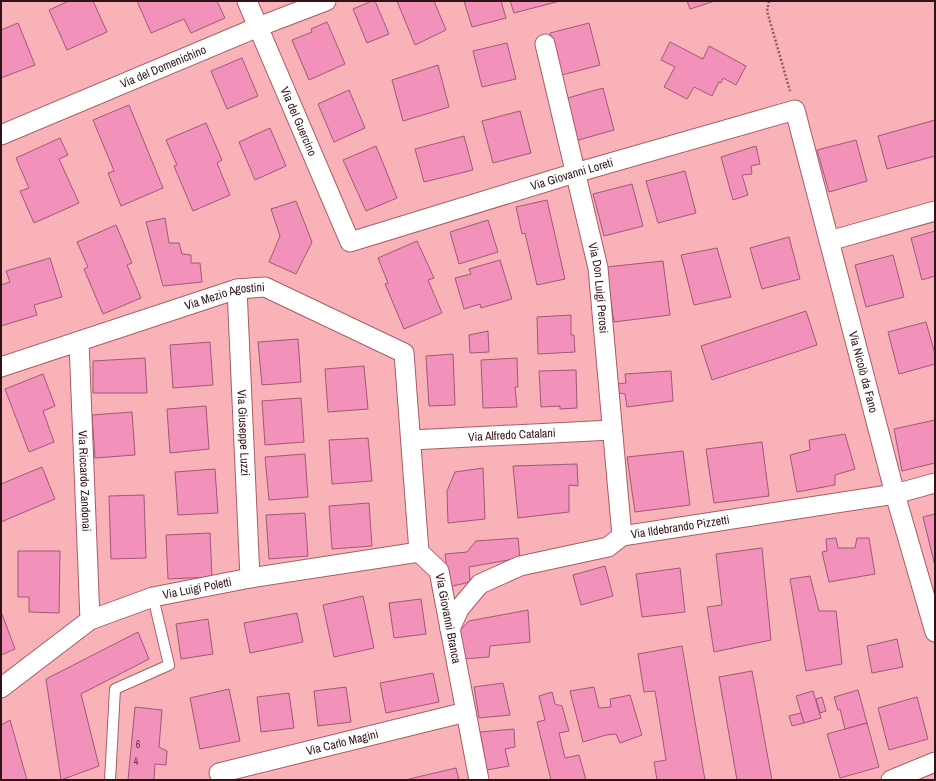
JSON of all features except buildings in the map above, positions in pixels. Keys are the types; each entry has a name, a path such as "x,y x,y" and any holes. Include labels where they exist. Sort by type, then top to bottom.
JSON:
{"street":[{"name":"Via del Guercino","path":"247,1 350,242"},
{"name":"Via del Domenichino","path":"1,135 258,27 326,1"},
{"name":"Via Don Luigi Perosi","path":"545,44 598,268 622,536"},
{"name":"Via Giovanni Loreti","path":"350,242 575,173 795,110"},
{"name":"Via Nicolò da Fano","path":"795,110 895,494 935,632"},
{"path":"829,241 935,211"},
{"name":"Via Mezio Agostini","path":"1,368 237,289 265,287 404,352 411,440"},
{"name":"Via Giuseppe Luzzi","path":"237,289 250,578"},
{"name":"Via Riccardo Zandonai","path":"78,342 90,620"},
{"name":"Via Alfredo Catalani","path":"411,440 612,430"},
{"path":"411,440 419,552"},
{"name":"Via Ildebrando Pizzetti","path":"450,630 459,609 480,584 520,566 608,547 622,536 895,494 935,483"},
{"name":"Via Luigi Poletti","path":"1,688 90,620 153,597 250,578 419,552"},
{"name":"Via Giovanni Branca","path":"419,552 438,571 480,780"},
{"name":"Via Carlo Magini","path":"219,773 466,712"},
{"path":"891,780 935,762"}],"lane":[{"path":"110,780 115,689 169,665 153,597"}],"path":[{"path":"769,1 767,10 795,110"}]}
